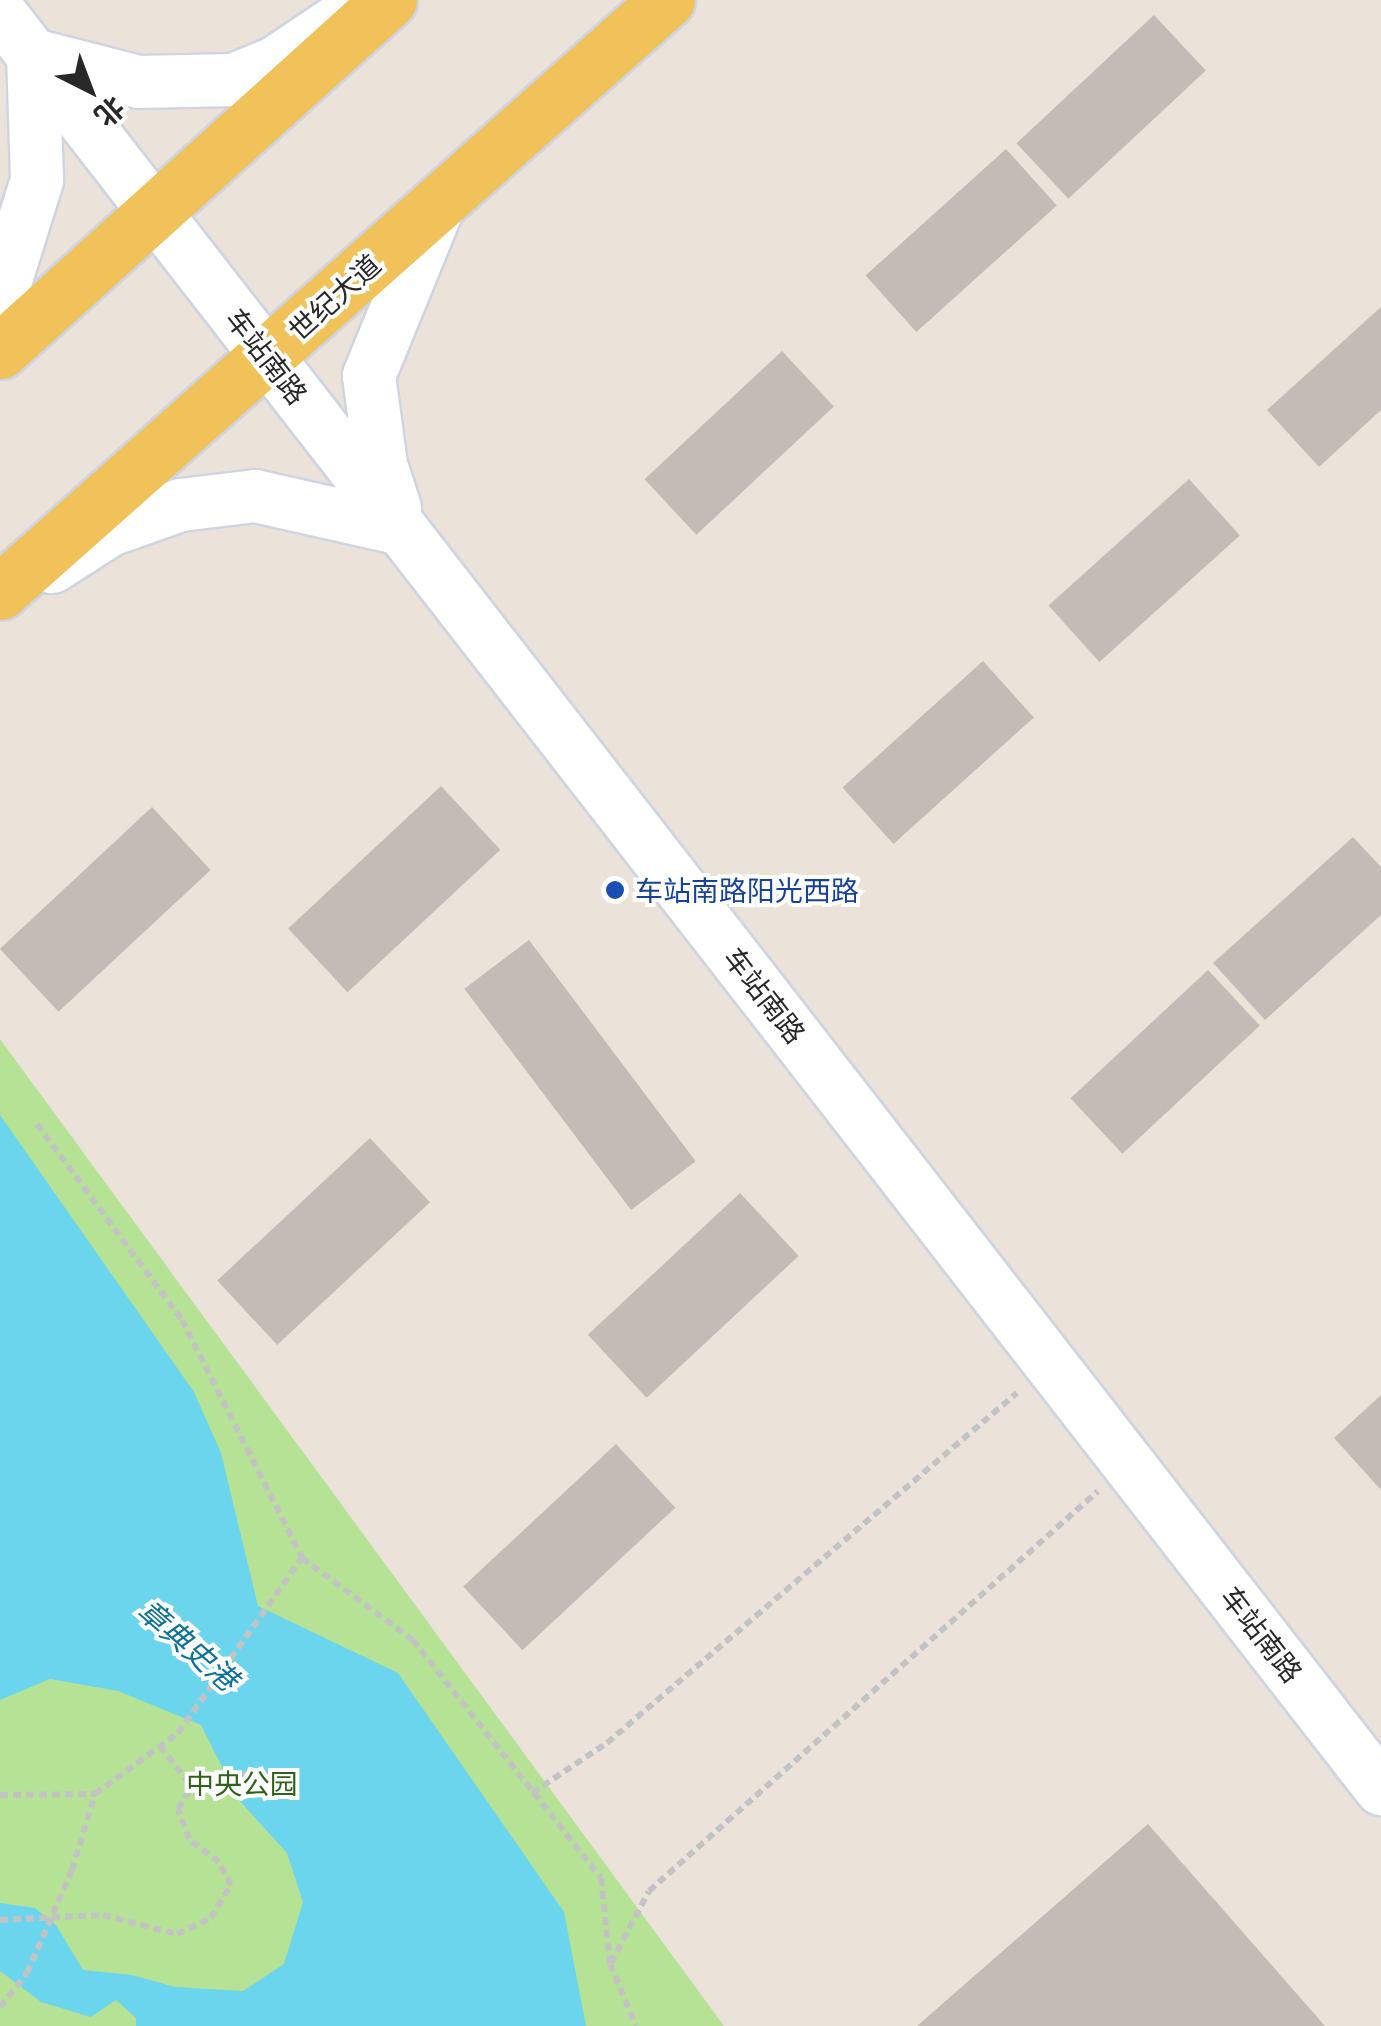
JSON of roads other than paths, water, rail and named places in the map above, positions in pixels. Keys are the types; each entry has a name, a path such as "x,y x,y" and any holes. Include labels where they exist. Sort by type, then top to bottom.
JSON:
{"main road":[{"path":"0,351 389,0"},
{"name":"世纪大道","path":"0,592 666,0"}],"street":[{"path":"0,299 37,180 32,55 140,82 234,80 275,63 369,0"},
{"name":"车站南路","path":"0,13 1381,1789"},
{"path":"0,600 110,530 181,505 255,496 401,529 382,465 369,376 440,202"}],"water":[{"name":"章典史港","path":"0,1115 194,1392 221,1453 258,1606 398,1673 564,1912 586,2026 136,2026 136,2018 116,2000 91,2017 41,2002 0,1971 0,1903 35,1908 56,1925 83,1970 132,1975 175,1987 243,1991 284,1964 303,1902 287,1853 238,1799 201,1725 118,1691 50,1679 0,1700"}],"place":[{"name":"车站南路阳光西路","path":"615,890"}],"park label":[{"name":"中央公园","path":"242,1783"}]}
